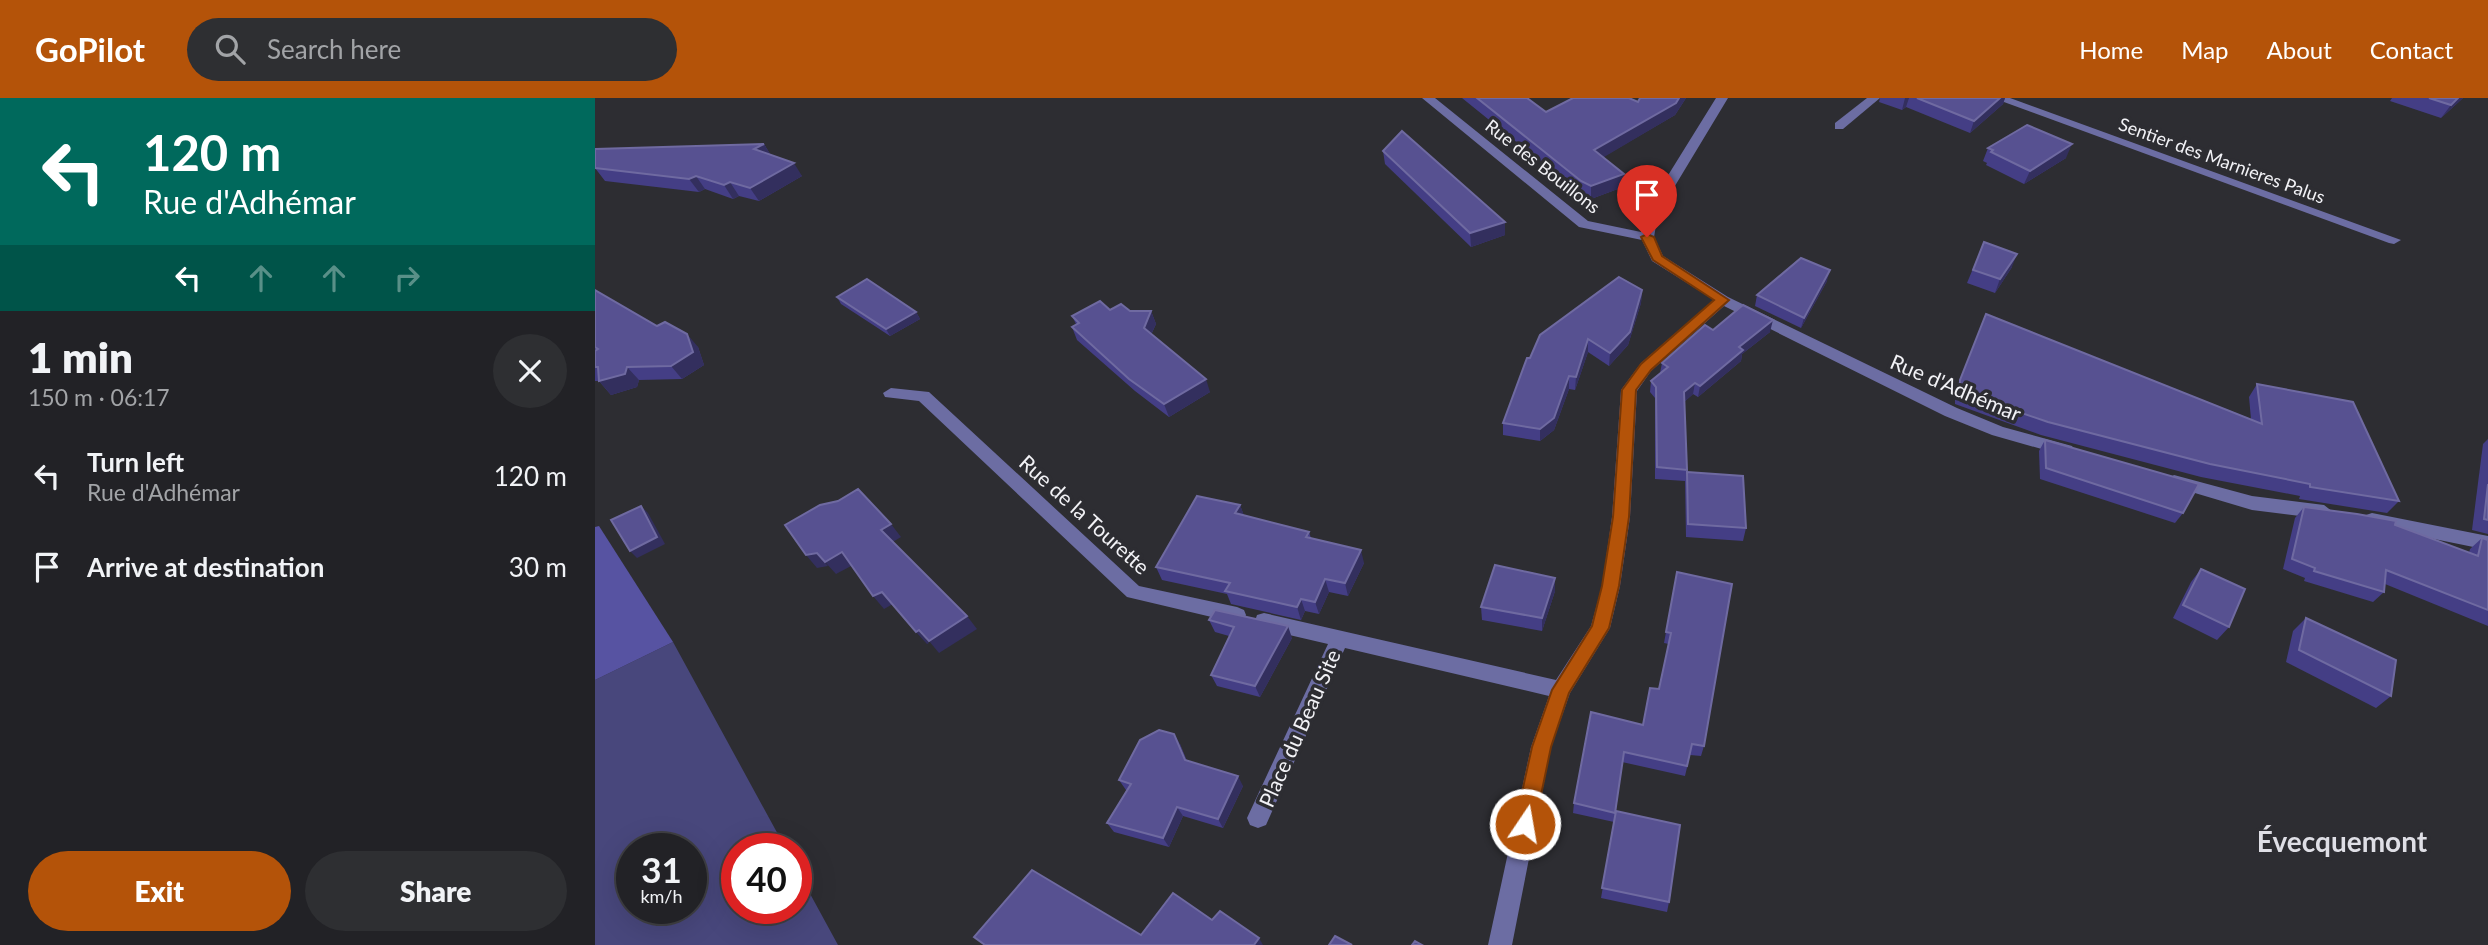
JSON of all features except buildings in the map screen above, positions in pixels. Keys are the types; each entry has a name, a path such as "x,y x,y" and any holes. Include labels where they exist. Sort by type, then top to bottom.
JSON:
{"street":[{"name":"Rue des Bouillons","path":"1428,98 1584,224 1647,237"},
{"path":"1647,237 1651,214 1722,98"},
{"path":"1839,126 1874,98"},
{"name":"Sentier des Marnieres Palus","path":"1999,98 2393,240"},
{"name":"Rue d'Adhémar","path":"1647,237 1657,258 1723,300 1951,412 1998,431 2087,457"},
{"path":"1500,945 1541,747 1561,690 1600,628 1611,586 1621,517 1629,390 1646,367 1723,300"},
{"name":"Rue de la Tourette","path":"891,393 923,396 1134,592 1561,690"},
{"path":"2164,479 2252,503 2354,517 2488,543"},
{"name":"Place du Beau Site","path":"1258,818 1340,638"}],"shaded area":[{"path":"599,526 673,642 595,680 595,527"},
{"path":"673,642 777,833 721,833 721,924 812,924 812,897 838,945 595,945 595,680"}],"district":[{"name":"Évecquemont","path":"2342,841"}],"route":[{"path":"1525,824 1541,747 1561,690 1600,628 1611,586 1621,517 1629,390 1646,367 1723,300 1693,284 1657,258 1647,237"}]}
